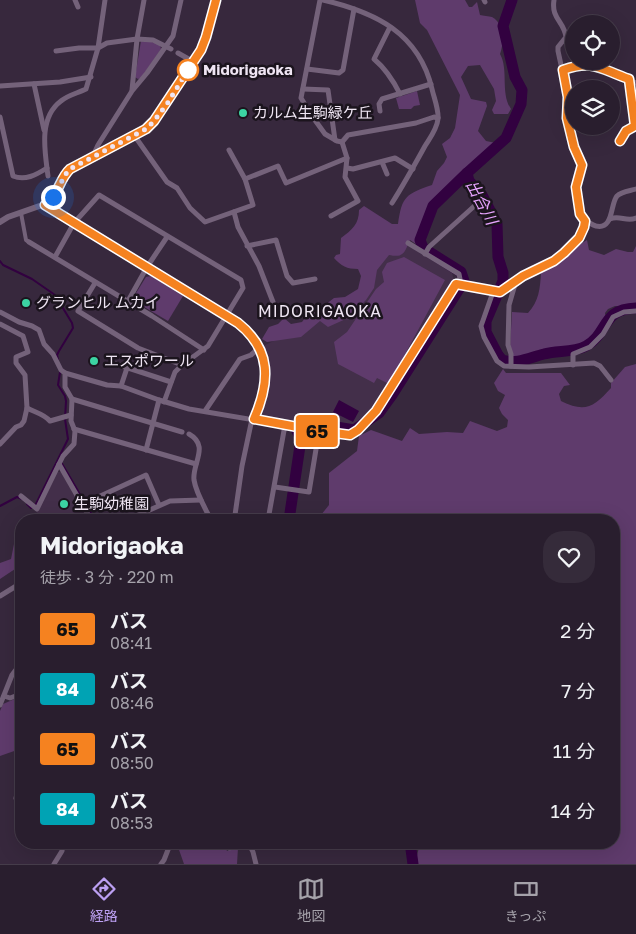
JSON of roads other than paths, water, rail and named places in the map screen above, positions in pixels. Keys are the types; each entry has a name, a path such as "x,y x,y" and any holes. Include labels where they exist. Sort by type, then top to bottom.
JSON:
{"street":[{"path":"75,0 78,7"},
{"path":"44,133 48,118 54,107 61,100 86,90 98,48 105,0"},
{"path":"132,91 137,39 144,0"},
{"path":"93,156 132,91 169,48 181,0"},
{"path":"0,222 8,217 45,205 56,192 67,172 93,156 146,129 154,121 194,62 206,37 216,0"},
{"path":"342,142 325,134 306,108 302,98 321,0 354,8 399,32 415,49 431,84 438,118 435,128 392,203"},
{"path":"554,0 553,12 566,37 558,47 558,51 568,97 567,118 574,147 582,165 576,187 580,214 585,221 598,226 606,224 610,219 616,197 622,192 636,189"},
{"path":"307,69 338,73 343,70 354,8"},
{"path":"390,27 374,59 383,66 400,94"},
{"path":"56,51 98,48 107,43 137,39 153,40 169,48"},
{"path":"178,53 194,62"},
{"path":"563,70 579,64 589,64 629,79 636,84"},
{"path":"0,86 91,77"},
{"path":"620,141 626,131 635,126 629,79"},
{"path":"34,84 44,133 48,176"},
{"path":"380,111 379,104 382,99 431,84"},
{"path":"303,89 328,90 335,140"},
{"path":"0,117 12,176 20,179 36,175 47,168"},
{"path":"342,142 348,135 416,123 434,117 438,118"},
{"path":"134,135 166,182 176,188 190,208 205,222 253,205 245,179 229,150"},
{"path":"331,216 358,201 346,182 347,158 342,142"},
{"path":"245,179 278,166 286,183 347,158"},
{"path":"347,168 353,170 395,158 413,169"},
{"path":"382,162 387,174"},
{"path":"55,257 74,223 99,195 241,280 243,288 208,346 182,364 176,372 152,423 146,450"},
{"path":"426,254 429,247 481,200"},
{"path":"45,205 247,330 259,348 263,358 266,382 263,396 253,419 242,466 235,514"},
{"path":"234,212 238,227 259,266 272,302"},
{"path":"22,213 26,240 128,301 204,350"},
{"path":"610,219 618,217 630,220 636,218"},
{"path":"456,284 494,292 506,290 516,280 554,261 564,253 579,238 585,221"},
{"path":"128,301 167,236"},
{"path":"247,246 276,240 288,276 293,283 315,279"},
{"path":"0,312 39,330 44,344 65,373 107,386 121,386 162,401 205,411 350,435 358,430 376,411 460,279 459,274 408,243"},
{"path":"511,366 511,354 508,345 509,305 516,280"},
{"path":"95,283 78,311 138,348 182,364"},
{"path":"494,292 481,326 484,337 497,361 504,366 529,367 594,363 600,366 611,380"},
{"path":"574,365 573,354 590,347 603,334 613,317 624,312 636,311"},
{"path":"0,324 23,336 28,352 16,357 16,363 25,375 27,408 24,421 0,444"},
{"path":"205,411 240,359 251,355 259,348"},
{"path":"116,364 171,382"},
{"path":"121,386 126,368"},
{"path":"21,496 37,509 63,456 74,444 74,429 71,421 72,399 65,387 65,373"},
{"path":"72,399 182,432"},
{"path":"27,408 37,414 44,415 50,421 71,414"},
{"path":"269,514 285,425"},
{"path":"74,429 196,464"},
{"path":"275,487 309,492 319,431"},
{"path":"189,434 194,436 199,445 200,459 196,464 194,480 208,514"},
{"path":"59,464 88,514"},
{"path":"83,504 146,475 159,505"},
{"path":"140,514 170,501 201,500"},
{"path":"0,596 15,587"},
{"path":"0,705 15,671"},
{"path":"4,696 10,698 15,696"},
{"path":"54,864 62,849"},
{"path":"161,864 168,849"},
{"path":"252,849 256,864"}],"waterway":[{"name":"出合川","path":"512,0 503,26 515,77 522,90 521,104 506,138 467,173 469,181 482,195 497,224 498,257 503,273 503,281 486,321 486,332 502,360 513,362 549,353 576,350 586,346 599,335 611,317 625,309 636,308"},
{"path":"290,514 301,439 296,429 301,421 354,430 379,413 464,281 461,272 423,248 420,240 433,206 467,173"},
{"path":"0,261 3,265 32,279 55,295 72,323 73,328 57,355 58,360"},
{"path":"27,504 31,508 36,504 68,439 65,419 66,401 58,385 60,372"},
{"path":"61,462 91,514"},
{"path":"0,506 17,497 22,499"},
{"path":"411,849 413,864"}],"place":[{"name":"Midorigaoka","path":"188,70"},
{"name":"カルム生駒緑ケ丘","path":"243,113"},
{"name":"グランヒル ムカイ","path":"26,303"},
{"name":"エスポワール","path":"94,361"},
{"name":"生駒幼稚園","path":"64,504"}],"district":[{"name":"MIDORIGAOKA","path":"320,311"}]}
